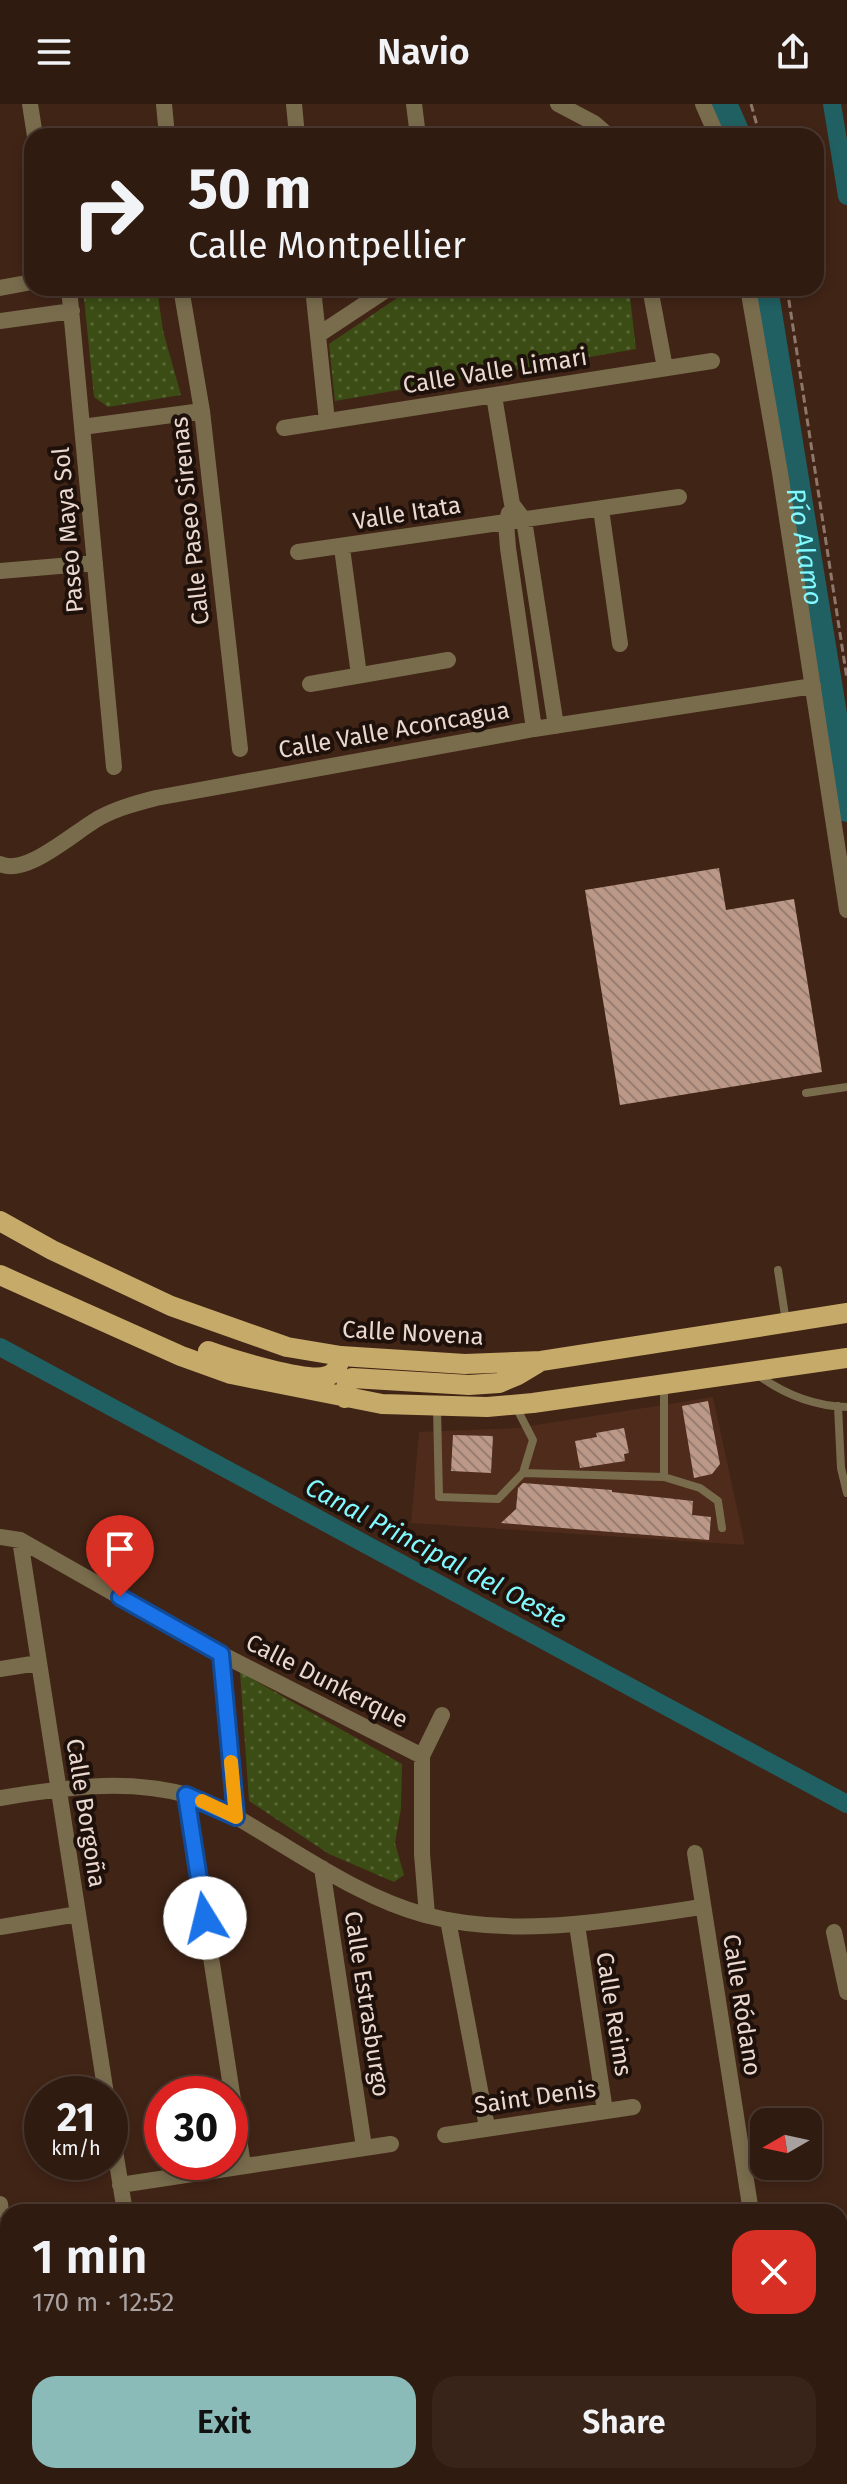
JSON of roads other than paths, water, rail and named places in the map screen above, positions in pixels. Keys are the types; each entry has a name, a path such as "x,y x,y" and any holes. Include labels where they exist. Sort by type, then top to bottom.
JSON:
{"main road":[{"name":"Calle Novena","path":"0,1221 52,1250 171,1306 287,1347 341,1356 465,1364 541,1361 847,1313"},
{"path":"0,1275 181,1356 231,1374 382,1404 437,1407 514,1405 846,1358"},
{"path":"128,1331 152,1331 230,1359 312,1378 328,1376 336,1370 341,1356"},
{"path":"345,1398 347,1382 352,1378 469,1385 499,1383 541,1361"}],"street":[{"path":"30,104 34,128"},
{"path":"164,104 166,128"},
{"path":"294,104 296,128"},
{"path":"414,104 417,128"},
{"path":"558,104 600,128"},
{"path":"703,104 714,128"},
{"path":"0,288 24,284"},
{"name":"Paseo Maya Sol","path":"70,296 114,767"},
{"name":"Calle Paseo Sirenas","path":"182,296 202,411 240,749"},
{"path":"314,296 327,421"},
{"path":"318,335 377,296"},
{"path":"652,296 665,368"},
{"path":"749,296 847,910"},
{"path":"0,321 72,311"},
{"name":"Calle Valle Limari","path":"284,428 712,361"},
{"path":"494,396 512,504 506,523 534,729"},
{"path":"82,427 202,411"},
{"name":"Valle Itata","path":"359,675 342,548 679,497"},
{"path":"512,504 524,520 556,726"},
{"path":"601,509 620,644"},
{"path":"298,552 342,548"},
{"path":"0,571 95,563"},
{"path":"310,684 448,660"},
{"name":"Calle Valle Aconcagua","path":"0,864 6,867 26,865 100,818 156,798 534,729 813,686"},
{"name":"Calle Dunkerque","path":"0,1537 20,1540 221,1654 422,1756"},
{"name":"Calle Borgoña","path":"20,1540 103,2076"},
{"path":"221,1654 236,1817"},
{"path":"0,1669 38,1663"},
{"path":"427,1915 421,1814 422,1756 442,1715"},
{"path":"0,1798 58,1789 112,1786 186,1795 236,1817 375,1897 448,1920 512,1927 577,1925 702,1907"},
{"path":"186,1795 229,2076"},
{"name":"Calle Ródano","path":"695,1853 750,2204"},
{"name":"Calle Estrasburgo","path":"322,1868 364,2147"},
{"path":"0,1927 78,1914"},
{"path":"448,1920 487,2127"},
{"name":"Calle Reims","path":"577,1925 605,2111"},
{"path":"834,1932 847,1992"},
{"name":"Saint Denis","path":"445,2135 633,2107"},
{"path":"248,2164 391,2144"},
{"path":"119,2180 124,2204"},
{"path":"120,2185 151,2180"}],"lane":[{"path":"806,1093 847,1087"},
{"path":"778,1270 786,1322"},
{"path":"754,1372 775,1388 788,1393 818,1404 843,1406 847,1493"},
{"path":"664,1385 664,1477"},
{"path":"437,1407 439,1497 498,1499 523,1473 533,1440 514,1405"},
{"path":"523,1473 664,1477 700,1488 718,1501 722,1528"}],"waterway":[{"name":"Río Alamo","path":"722,104 732,128"},
{"path":"832,104 847,196"},
{"name":"Río Alamo","path":"764,296 847,807"},
{"name":"Canal Principal del Oeste","path":"0,1347 847,1804"}]}
